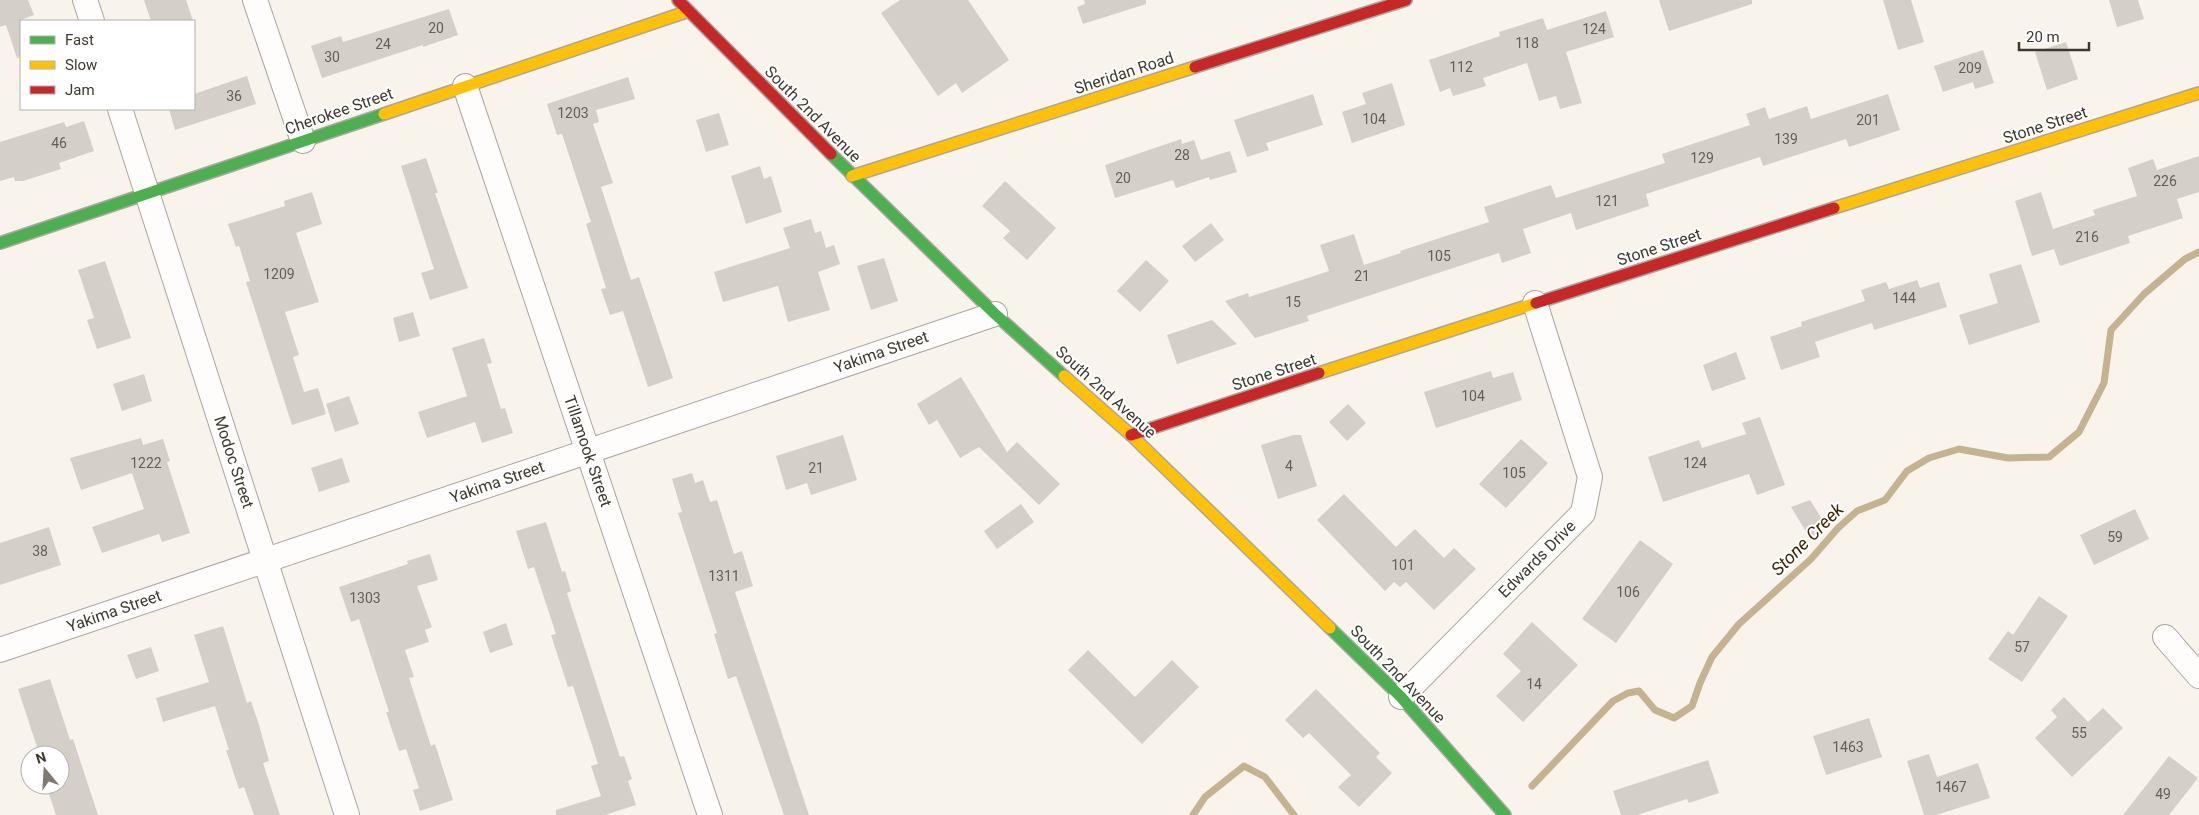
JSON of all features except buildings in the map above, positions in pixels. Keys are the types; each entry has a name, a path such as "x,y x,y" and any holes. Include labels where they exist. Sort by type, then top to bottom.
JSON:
{"street":[{"path":"85,0 92,20"},
{"path":"255,0 303,141"},
{"name":"South 2nd Avenue","path":"678,0 852,176 995,314 1130,435 1401,697 1505,815"},
{"name":"Sheridan Road","path":"852,176 1406,0"},
{"name":"Cherokee Street","path":"0,242 689,12"},
{"name":"Tillamook Street","path":"466,86 710,815"},
{"name":"Stone Street","path":"1130,435 2199,93"},
{"name":"Modoc Street","path":"120,110 347,815"},
{"name":"Edwards Drive","path":"1401,697 1582,513 1590,477 1535,304"},
{"name":"Yakima Street","path":"0,650 995,314"},
{"path":"2165,637 2199,676"}],"waterway":[{"name":"Stone Creek","path":"1532,786 1613,701 1628,693 1639,691 1655,710 1674,718 1692,706 1712,657 1739,624 1811,559 1838,528 1857,511 1885,500 1907,471 1929,458 1959,449 2008,458 2049,457 2079,432 2104,383 2111,330 2144,294 2185,259 2199,252"},
{"name":"Stone Creek","path":"1193,815 1205,797 1244,766 1265,777 1294,815"}],"traffic: fast":[{"path":"0,243 384,114"},
{"path":"831,154 995,314 1064,376"},
{"path":"1330,628 1401,697 1505,815"}],"traffic: slow":[{"path":"384,114 689,11"},
{"path":"852,176 1195,67"},
{"path":"1834,208 2199,93"},
{"path":"1319,373 1536,303"},
{"path":"1064,376 1131,435 1330,628"}],"traffic: jam":[{"path":"678,0 831,154"},
{"path":"1195,67 1406,0"},
{"path":"1536,303 1834,208"},
{"path":"1131,435 1319,373"}]}
